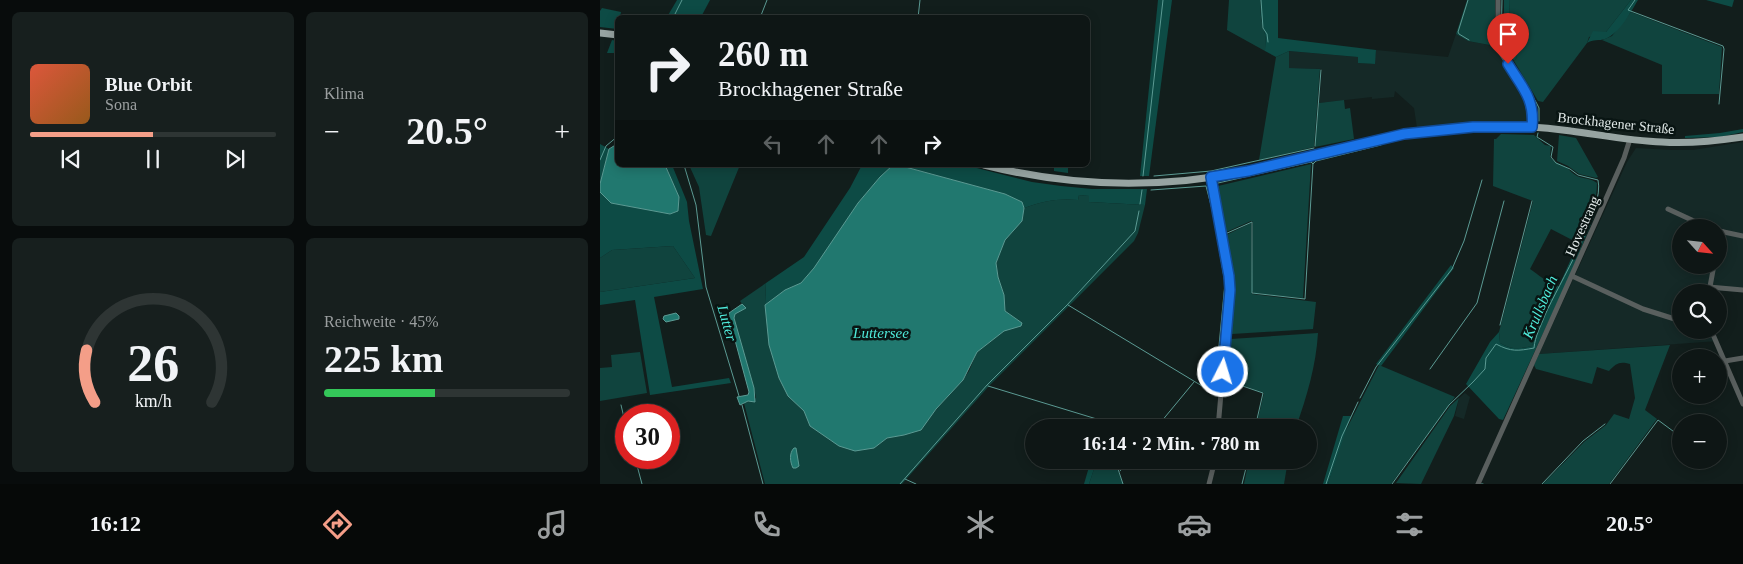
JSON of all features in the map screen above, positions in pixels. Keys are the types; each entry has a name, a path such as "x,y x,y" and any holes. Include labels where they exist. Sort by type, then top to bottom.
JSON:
{"main road":[{"path":"600,33 615,35"},
{"name":"Brockhagener Straße","path":"993,167 1033,176 1093,183 1167,182 1248,171 1404,134 1473,127 1532,127 1677,143 1724,140 1743,136"}],"street":[{"path":"1498,0 1498,44 1501,53 1532,105 1532,127"},
{"name":"Hovestrang","path":"1478,484 1624,158 1630,139"},
{"path":"1211,177 1230,290 1219,419"},
{"path":"1668,210 1688,219"},
{"path":"1728,233 1743,236"},
{"path":"1572,276 1643,309 1672,318"},
{"path":"1727,290 1743,290"},
{"path":"1727,360 1743,358"},
{"path":"1727,365 1743,404"},
{"path":"1209,484 1213,469"}],"shaded area":[{"path":"677,0 710,0 702,15 668,15"},
{"path":"1158,0 1172,0 1149,176 1140,176"},
{"path":"1261,0 1278,0 1278,38 1376,50 1375,64 1358,63 1358,57 1289,51 1276,57 1265,51"},
{"path":"1504,0 1509,0 1510,43 1517,57 1514,61 1504,43"},
{"path":"1631,0 1638,0 1615,32 1605,39 1587,43 1593,31 1606,32"},
{"path":"1706,0 1734,0 1732,7"},
{"path":"602,8 621,12 620,15 615,15 615,29 600,27 600,11"},
{"path":"1456,34 1468,41 1495,46 1526,99 1530,116 1529,121 1492,121 1417,128 1414,108 1395,91 1394,97 1372,99 1372,97 1319,103 1322,69 1288,68 1289,51 1358,57 1359,63 1374,64 1376,50 1448,57"},
{"path":"612,40 615,41 615,53 607,53"},
{"path":"1743,129 1743,132 1720,137 1685,138 1685,136"},
{"path":"1743,142 1743,292 1727,291 1727,284 1672,284 1672,339 1717,339 1718,341 1539,354 1627,162 1636,148 1693,150"},
{"path":"600,144 609,149 600,184"},
{"path":"666,167 673,167 687,202 703,289 654,297 672,387 729,378 731,383 650,395 635,300 600,305 600,292 695,278 673,246 612,250 600,258 600,191 611,203 670,214 678,211 679,197"},
{"path":"861,167 891,167 858,203 815,268 801,283 785,290 765,305 766,283 804,257 850,188"},
{"path":"905,167 973,167 1032,182 1061,186 1092,189 1147,189 1145,205 1089,202 1089,196 1079,195 1078,200 1064,199 1024,208 1022,202 1005,194"},
{"path":"1054,167 1068,167 1068,173 1054,171"},
{"path":"1596,198 1601,200 1570,275 1503,420 1499,419 1466,384 1490,342 1499,332 1500,343 1508,347 1523,348 1532,346 1555,285 1559,286 1585,231"},
{"path":"1451,265 1454,268 1381,366 1376,364"},
{"path":"1465,393 1470,397 1464,419 1455,416 1459,398"},
{"path":"1343,416 1351,416 1328,484 1323,484"},
{"path":"1088,469 1094,469 1089,484 1084,484"}],"green space":[{"path":"1229,0 1261,0 1265,51 1227,30"},
{"path":"1467,0 1495,0 1495,46 1468,41 1456,34"},
{"path":"1509,0 1631,0 1606,32 1589,37 1587,43 1543,102 1538,101 1514,61 1517,57 1510,43"},
{"path":"1631,12 1722,47 1719,94 1662,94 1662,65 1602,40 1612,36"},
{"path":"1289,51 1289,68 1320,69 1314,147 1259,160 1276,57"},
{"path":"1344,100 1345,109 1350,108 1354,139 1315,147 1319,103"},
{"path":"1501,134 1534,135 1545,145 1551,146 1550,157 1554,161 1577,176 1597,183 1592,214 1578,243 1551,229 1530,269 1555,285 1532,346 1519,348 1508,347 1500,343 1499,332 1533,201 1493,186 1494,139"},
{"path":"1559,135 1576,138 1598,177 1579,174 1557,161"},
{"path":"1311,164 1303,298 1254,293 1252,291 1253,222 1251,221 1224,233 1218,186"},
{"path":"690,167 739,167 711,236 706,235 699,187"},
{"path":"1079,195 1090,196 1089,202 1145,205 1134,241 990,385 902,484 765,484 744,403 756,398 734,318 735,314 745,308 740,301 766,283 765,305 788,396 804,411 810,426 831,441 874,448 887,438 904,435 929,417 963,380 977,352 1004,331 1021,322 1005,311 1004,295 998,277 996,263 1005,240 1022,221 1024,208 1050,201 1078,200"},
{"path":"1251,223 1252,294 1316,302 1313,329 1232,334 1228,332 1232,283 1224,236"},
{"path":"673,246 695,278 600,292 600,258 612,250"},
{"path":"1318,333 1310,381 1299,419 1258,419 1264,393 1225,379 1228,341 1231,339"},
{"path":"1670,345 1645,410 1657,419 1609,484 1543,484 1584,442 1606,425 1614,414 1629,419 1635,398 1630,364 1618,363 1609,371 1597,367 1592,384 1536,369 1534,365 1539,354"},
{"path":"640,352 647,393 600,401 600,368 612,367 611,355"},
{"path":"1379,365 1455,397 1391,484 1328,484 1343,436"},
{"path":"1459,398 1454,416 1421,484 1396,483 1450,406"},
{"path":"1094,469 1117,469 1123,484 1089,484"},
{"path":"1247,469 1286,469 1284,484 1244,484"}],"water":[{"path":"615,145 615,167 666,167 679,197 678,211 670,214 611,203 600,192 600,184 609,149"},
{"name":"Luttersee","path":"891,167 905,167 1005,194 1022,202 1024,208 1022,221 1005,240 996,263 1004,295 1005,311 1022,323 1021,326 1004,331 977,352 963,380 936,409 921,430 887,438 874,448 855,451 839,446 810,426 804,411 788,396 779,378 769,345 765,305 785,290 801,283 814,268 858,203"},
{"path":"742,304 746,308 735,314 734,318 754,388 755,402 748,401 740,405 737,397 748,395 749,392 729,313"},
{"path":"676,313 679,319 666,322 663,319 664,316"},
{"path":"796,448 799,466 796,468 793,468 791,460 791,452"}],"waterway":[{"name":"Lutter","path":"674,15 682,0"},
{"path":"761,15 767,0"},
{"path":"918,15 920,0"},
{"path":"1143,176 1163,0"},
{"path":"1261,0 1263,28 1267,34 1268,42"},
{"path":"1468,0 1458,32 1469,40"},
{"name":"Krullsbach","path":"1502,0 1501,43 1539,108 1539,121"},
{"path":"1635,0 1628,10 1723,46 1719,104"},
{"path":"1315,146 1321,70"},
{"name":"Krullsbach","path":"1392,484 1449,405 1485,369 1486,358 1496,344 1515,350 1534,348 1545,315 1588,228 1598,193 1598,180 1578,175 1556,163 1551,157 1553,147 1537,137 1538,133"},
{"path":"600,160 606,146 615,138"},
{"path":"1216,185 1311,162 1313,164 1316,161 1381,145"},
{"path":"1154,176 1211,171 1314,148"},
{"path":"1225,234 1252,222 1252,293 1305,299 1313,163"},
{"name":"Lutter","path":"685,167 696,205 706,287 739,396"},
{"path":"1360,398 1376,367 1452,269 1464,241 1482,180"},
{"path":"1151,190 1206,186 1213,213"},
{"path":"1140,204 1142,190"},
{"path":"1430,369 1477,303 1504,201"},
{"path":"1500,325 1532,201"},
{"path":"900,484 987,385 1067,305 1135,231 1139,211"},
{"path":"1068,305 1207,389 1216,377 1225,283 1215,225"},
{"path":"1225,380 1263,393 1257,419"},
{"path":"1163,419 1194,382"},
{"path":"988,386 1097,419"},
{"path":"1326,484 1342,436 1358,402"},
{"name":"Lutter","path":"742,405 763,484"},
{"path":"1610,484 1658,420 1672,430"},
{"path":"1542,484 1583,441 1605,424"},
{"path":"638,469 642,484"},
{"path":"1118,469 1123,484"},
{"path":"1242,484 1246,469"},
{"path":"905,479 916,484"}],"route":[{"path":"1223,372 1230,290 1211,177 1248,171 1404,134 1453,128 1492,126 1532,127 1532,105 1508,64"}]}
